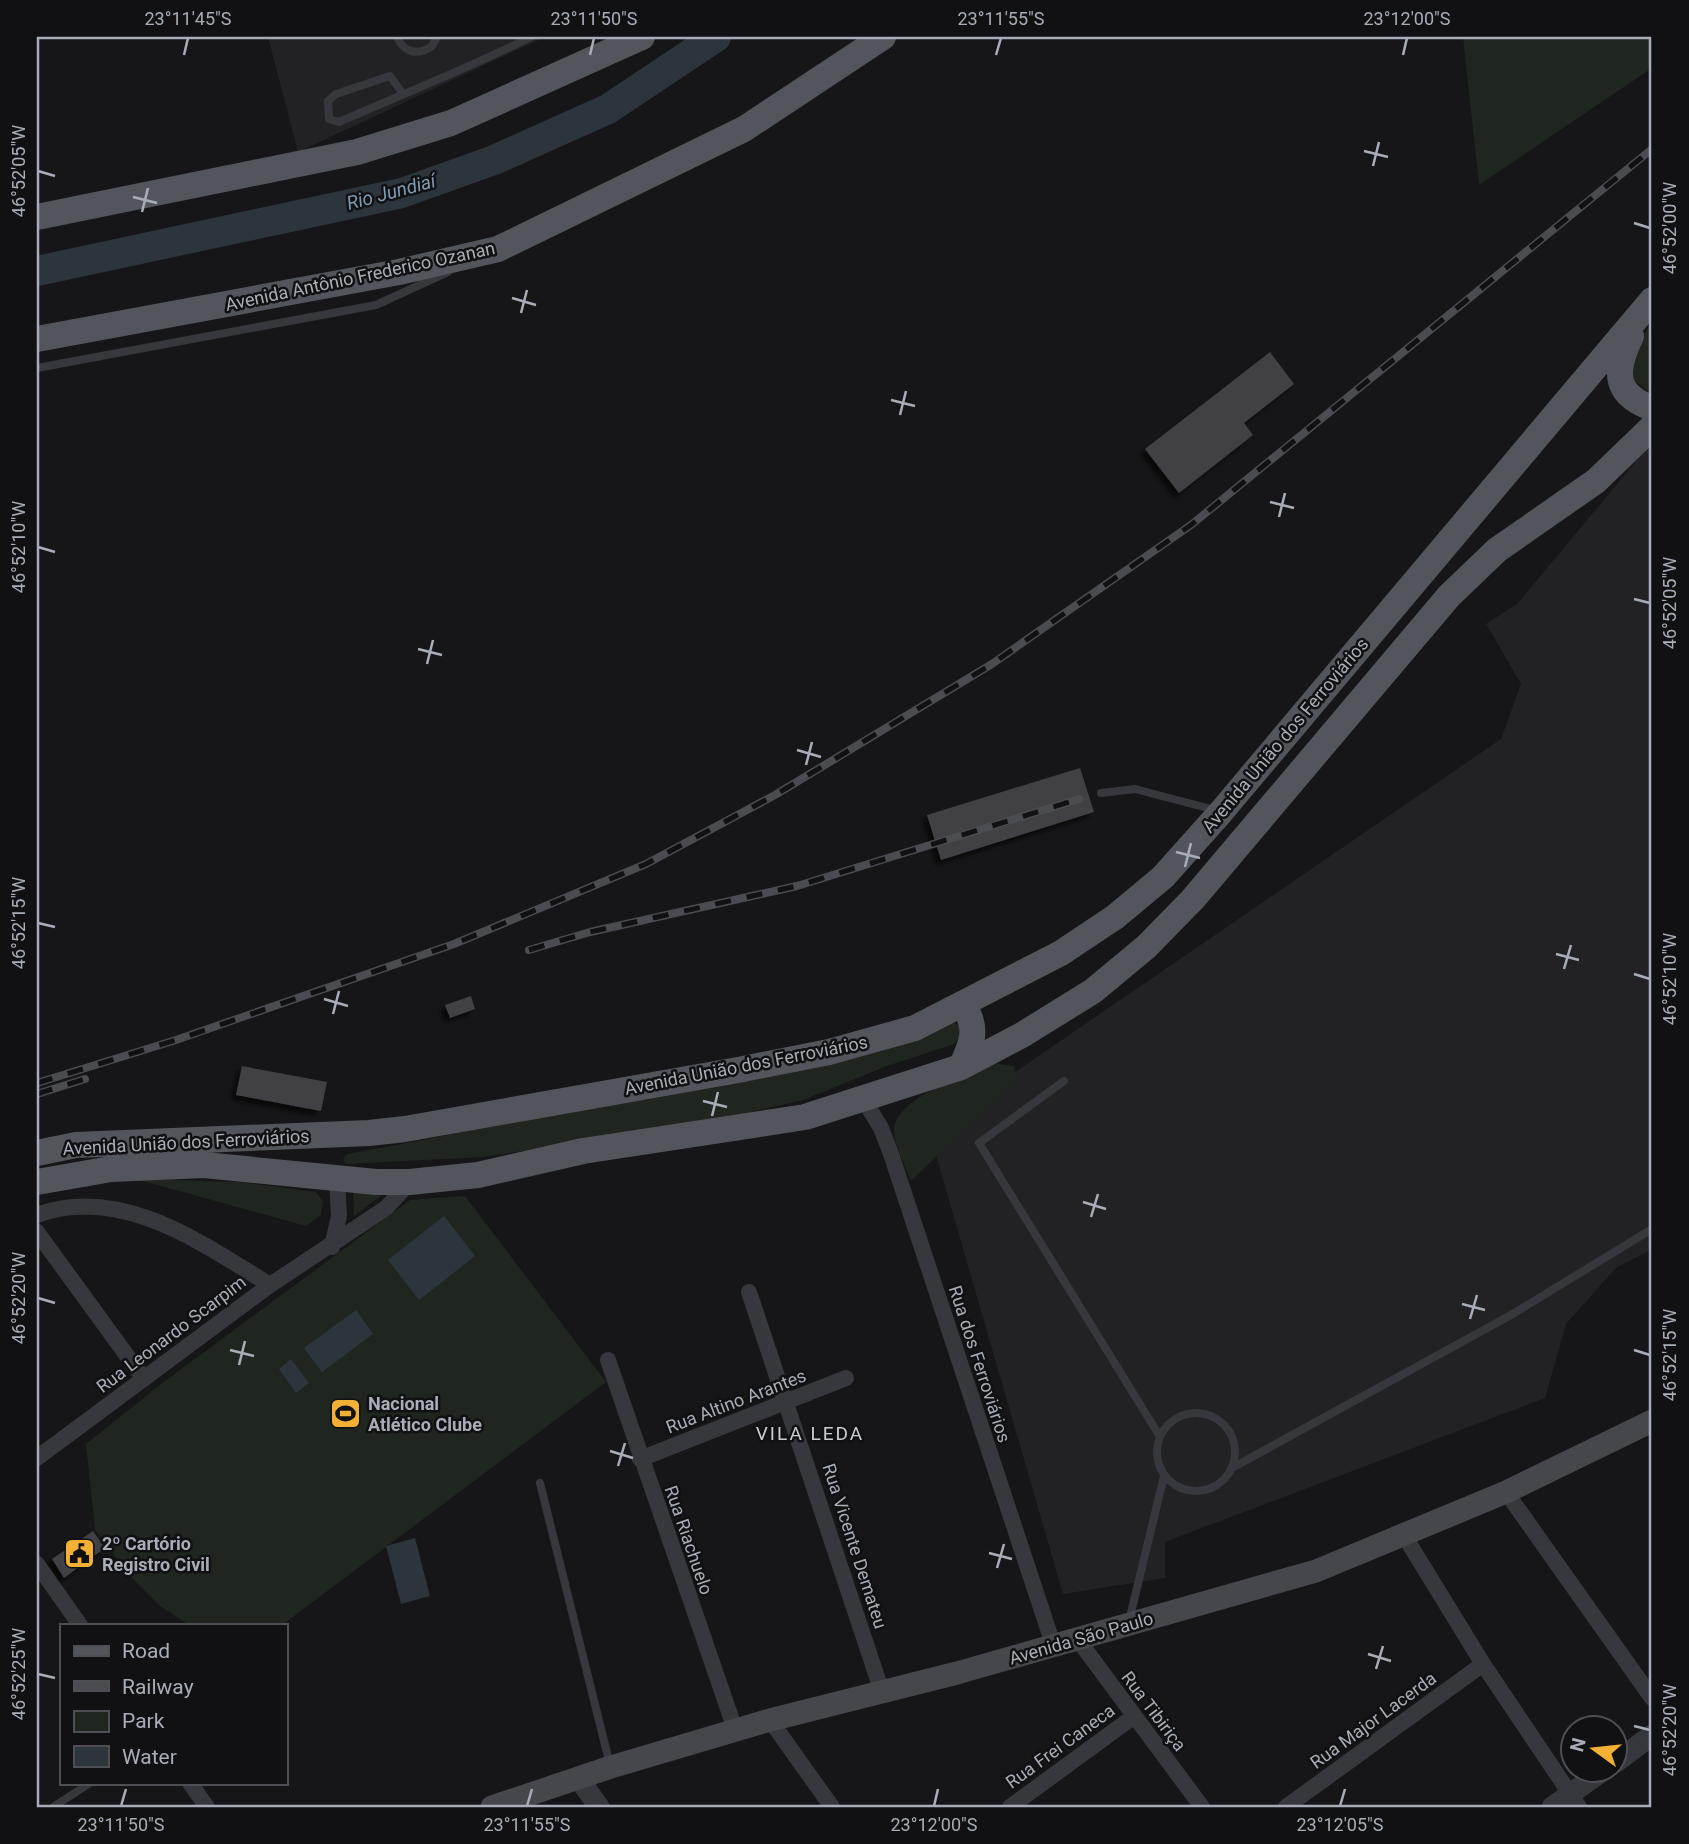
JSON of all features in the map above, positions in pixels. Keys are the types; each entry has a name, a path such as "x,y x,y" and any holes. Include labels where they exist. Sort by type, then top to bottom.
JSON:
{"main road":[{"path":"37,217 357,152 451,123 642,37"},
{"name":"Avenida Antônio Frederico Ozanan","path":"37,339 399,272 498,249 744,129 883,37"},
{"path":"1647,306 1623,352 1618,372 1622,388 1632,398 1652,408"},
{"name":"Avenida União dos Ferroviários","path":"37,1153 76,1145 369,1133 829,1052 915,1028 964,1005 1061,953 1115,918 1163,877 1222,812 1647,306"},
{"name":"Avenida União dos Ferroviários","path":"37,1182 111,1168 204,1165 337,1179 410,1182 478,1175 805,1117 961,1067 1093,991 1146,947 1193,899 1450,596 1497,550 1596,481 1652,427"},
{"path":"961,1067 974,1035 974,1024 964,1005"},
{"path":"337,1179 331,1160 336,1146 369,1133"},
{"name":"Avenida São Paulo","path":"492,1807 611,1767 770,1720 882,1692 1317,1571 1405,1537 1506,1492 1652,1421"}],"street":[{"name":"Rua dos Ferroviários","path":"864,1100 881,1128 891,1154 1053,1644"},
{"path":"331,1247 340,1216 337,1179"},
{"name":"Rua Leonardo Scarpim","path":"37,1458 270,1285 386,1208 410,1182"},
{"path":"37,1215 70,1206 103,1208 162,1223 190,1235 270,1285"},
{"path":"37,1232 144,1379"},
{"name":"Rua Vicente Demateu","path":"749,1292 788,1402 882,1692"},
{"name":"Rua Riachuelo","path":"608,1360 736,1732"},
{"name":"Rua Altino Arantes","path":"640,1459 846,1378"},
{"path":"1506,1492 1652,1698"},
{"path":"1405,1537 1483,1664 1575,1801"},
{"path":"37,1564 79,1624"},
{"name":"Rua Tibiriça","path":"1076,1637 1202,1807"},
{"name":"Rua Major Lacerda","path":"1286,1807 1483,1664"},
{"name":"Rua Frei Caneca","path":"1010,1807 1133,1717"},
{"path":"770,1720 832,1807"},
{"path":"1630,1751 1652,1735"},
{"path":"579,1779 599,1807"},
{"path":"191,1784 207,1807"},
{"path":"1552,1807 1575,1801 1591,1784"}],"lane":[{"path":"397,37 407,50 416,53 432,46 437,37"},
{"path":"403,94 390,76 336,94 328,102 329,119 340,122 403,94 531,37"},
{"path":"37,368 376,305 498,249"},
{"path":"1101,793 1135,789 1222,812"},
{"path":"1064,1081 979,1143 1159,1435"},
{"path":"688,1148 709,1132"},
{"path":"1232,1468 1236,1447 1228,1428 1212,1415 1192,1412 1182,1415 1172,1419 1159,1435 1156,1456 1164,1476 1180,1489 1200,1492 1220,1484 1232,1468 1511,1315 1652,1229"},
{"path":"1128,1624 1164,1476"},
{"path":"540,1483 611,1767"},
{"path":"53,1807 88,1784"}],"shaded area":[{"path":"268,37 545,37 298,152"},
{"path":"1652,442 1652,1249 1616,1268 1566,1324 1545,1398 1165,1542 1165,1578 1063,1594 929,1131 1501,739 1521,684 1486,624 1517,604"}],"green space":[{"path":"1463,37 1652,37 1652,68 1479,185"},
{"path":"1652,322 1652,388 1648,391 1632,379 1628,359"},
{"path":"952,1021 962,1027 962,1035 954,1044 887,1066 803,1100 699,1124 484,1157 346,1164 343,1159 347,1154 434,1138"},
{"path":"992,1063 1014,1066 1017,1079 911,1181 896,1140 894,1129 898,1118 907,1107 934,1089"},
{"path":"136,1179 240,1182 316,1192 323,1201 321,1215 306,1226"},
{"path":"353,1186 386,1192 354,1216"},
{"name":"Nacional Atlético Clube","path":"465,1196 606,1382 283,1624 187,1624 160,1606 130,1576 95,1530 86,1444 165,1381 410,1200"}],"water":[{"path":"444,1216 475,1256 419,1300 388,1260"},
{"path":"356,1310 373,1334 322,1372 304,1348"},
{"path":"291,1359 309,1383 296,1393 279,1369"},
{"path":"415,1538 430,1596 401,1604 386,1546"}],"building":[{"path":"1270,352 1294,384 1244,423 1253,435 1179,493 1145,449"},
{"path":"1080,768 1094,812 941,860 927,815"},
{"path":"471,996 475,1009 450,1018 445,1005"},
{"path":"242,1066 327,1082 321,1111 236,1095"},
{"name":"2º Cartório Registro Civil","path":"93,1531 105,1548 64,1578 52,1559"}],"waterway":[{"name":"Rio Jundiaí","path":"37,271 402,193 494,160 608,109 716,37"}],"railway":[{"path":"37,1083 176,1040 454,944 646,864 775,795 992,664 1191,525 1652,149"},
{"path":"529,950 590,932 797,886 1079,799"},
{"path":"37,1094 85,1079"}],"place":[{"name":"Nacional Atlético Clube","path":"345,1413"},
{"name":"2º Cartório Registro Civil","path":"79,1553"}],"district":[{"name":"VILA LEDA","path":"810,1433"}]}
